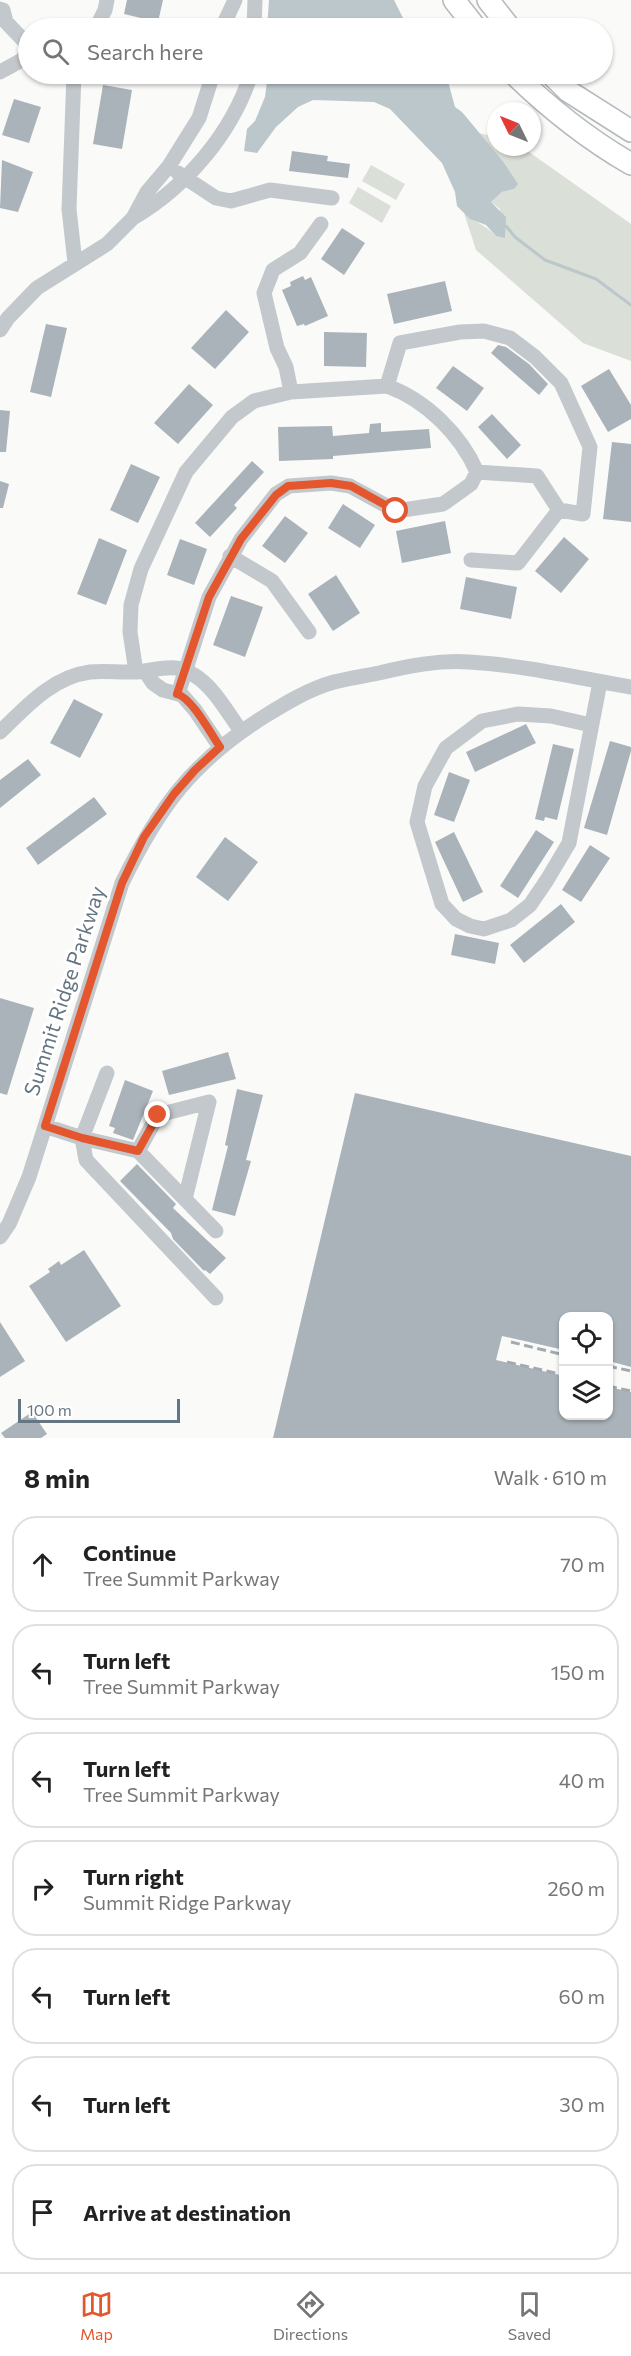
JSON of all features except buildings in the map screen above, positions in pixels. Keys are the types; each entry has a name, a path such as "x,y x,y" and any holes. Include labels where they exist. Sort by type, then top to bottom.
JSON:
{"highway":[{"path":"454,0 468,18"},
{"path":"488,0 502,18"},
{"path":"524,84 593,142 631,164"},
{"path":"562,84 631,131"}],"street":[{"path":"100,18 107,0"},
{"path":"227,18 235,0"},
{"path":"254,18 255,0"},
{"path":"5,6 6,22 18,35"},
{"path":"0,72 18,62"},
{"path":"74,84 69,209 75,263"},
{"path":"133,218 147,192 169,166 200,118 210,84"},
{"path":"0,330 8,318 37,288 107,244 133,218 157,204 185,178 237,111 247,84"},
{"path":"169,166 216,198 231,201 270,190 332,198"},
{"path":"291,392 286,367 277,348 264,293 273,270 300,253 321,224"},
{"path":"387,386 400,343 460,332 484,331 510,338 535,357 561,383 590,447 583,514 559,510 537,477 477,472"},
{"path":"177,694 209,597 241,539 276,495 288,486 331,483 351,486 396,511 443,504 471,484 477,472 471,458 457,438 439,420 402,392 387,386 291,392 254,401 232,417 186,472 141,569 131,604 130,633 140,672 158,687 177,694 182,695 220,747"},
{"path":"471,560 518,563 559,510"},
{"path":"230,556 272,581 309,632"},
{"name":"Summit Ridge Parkway","path":"0,1236 9,1224 29,1177 122,883 144,837 174,794 220,747 287,702 332,683 418,664 468,662 517,667 631,687"},
{"path":"0,732 42,692 66,679 89,672 140,672 174,667 197,676 213,693 241,731"},
{"path":"591,725 551,716 518,714 482,721 446,748 425,786 417,822 442,904 456,919 470,926 484,929 511,920 530,905 548,880 568,843 600,682"},
{"path":"107,1073 82,1138 86,1160 216,1298"},
{"path":"138,1151 158,1115 209,1102 185,1198"},
{"path":"45,1126 82,1138 138,1151 216,1231"}],"shaded area":[{"path":"269,0 394,0 403,18 268,18"},
{"path":"267,84 449,84 455,107 487,142 487,156 499,156 518,184 514,189 502,192 491,202 506,217 505,238 496,236 486,225 470,219 457,206 455,192 442,163 390,109 374,102 313,100 298,107 276,127 257,153 244,151 247,129 255,121 265,97"},
{"path":"479,133 487,135 487,142"},
{"path":"499,156 535,156 631,224 631,361 583,343 476,250 464,213 496,236 500,209 491,202 502,192 514,189"},
{"path":"371,165 405,184 396,200 362,181"},
{"path":"358,187 391,206 382,223 349,203"}],"waterway":[{"path":"506,226 515,237 545,260 596,279 631,305"}],"railway":[{"path":"511,1342 559,1354"},
{"path":"507,1362 559,1374"},
{"path":"613,1367 631,1371"},
{"path":"613,1387 631,1391"}],"route":[{"path":"158,1115 138,1151 82,1138 45,1126 122,883 144,837 174,794 220,747 195,710 182,695 177,694 209,597 241,539 276,495 288,486 331,483 351,486 396,511"}]}
